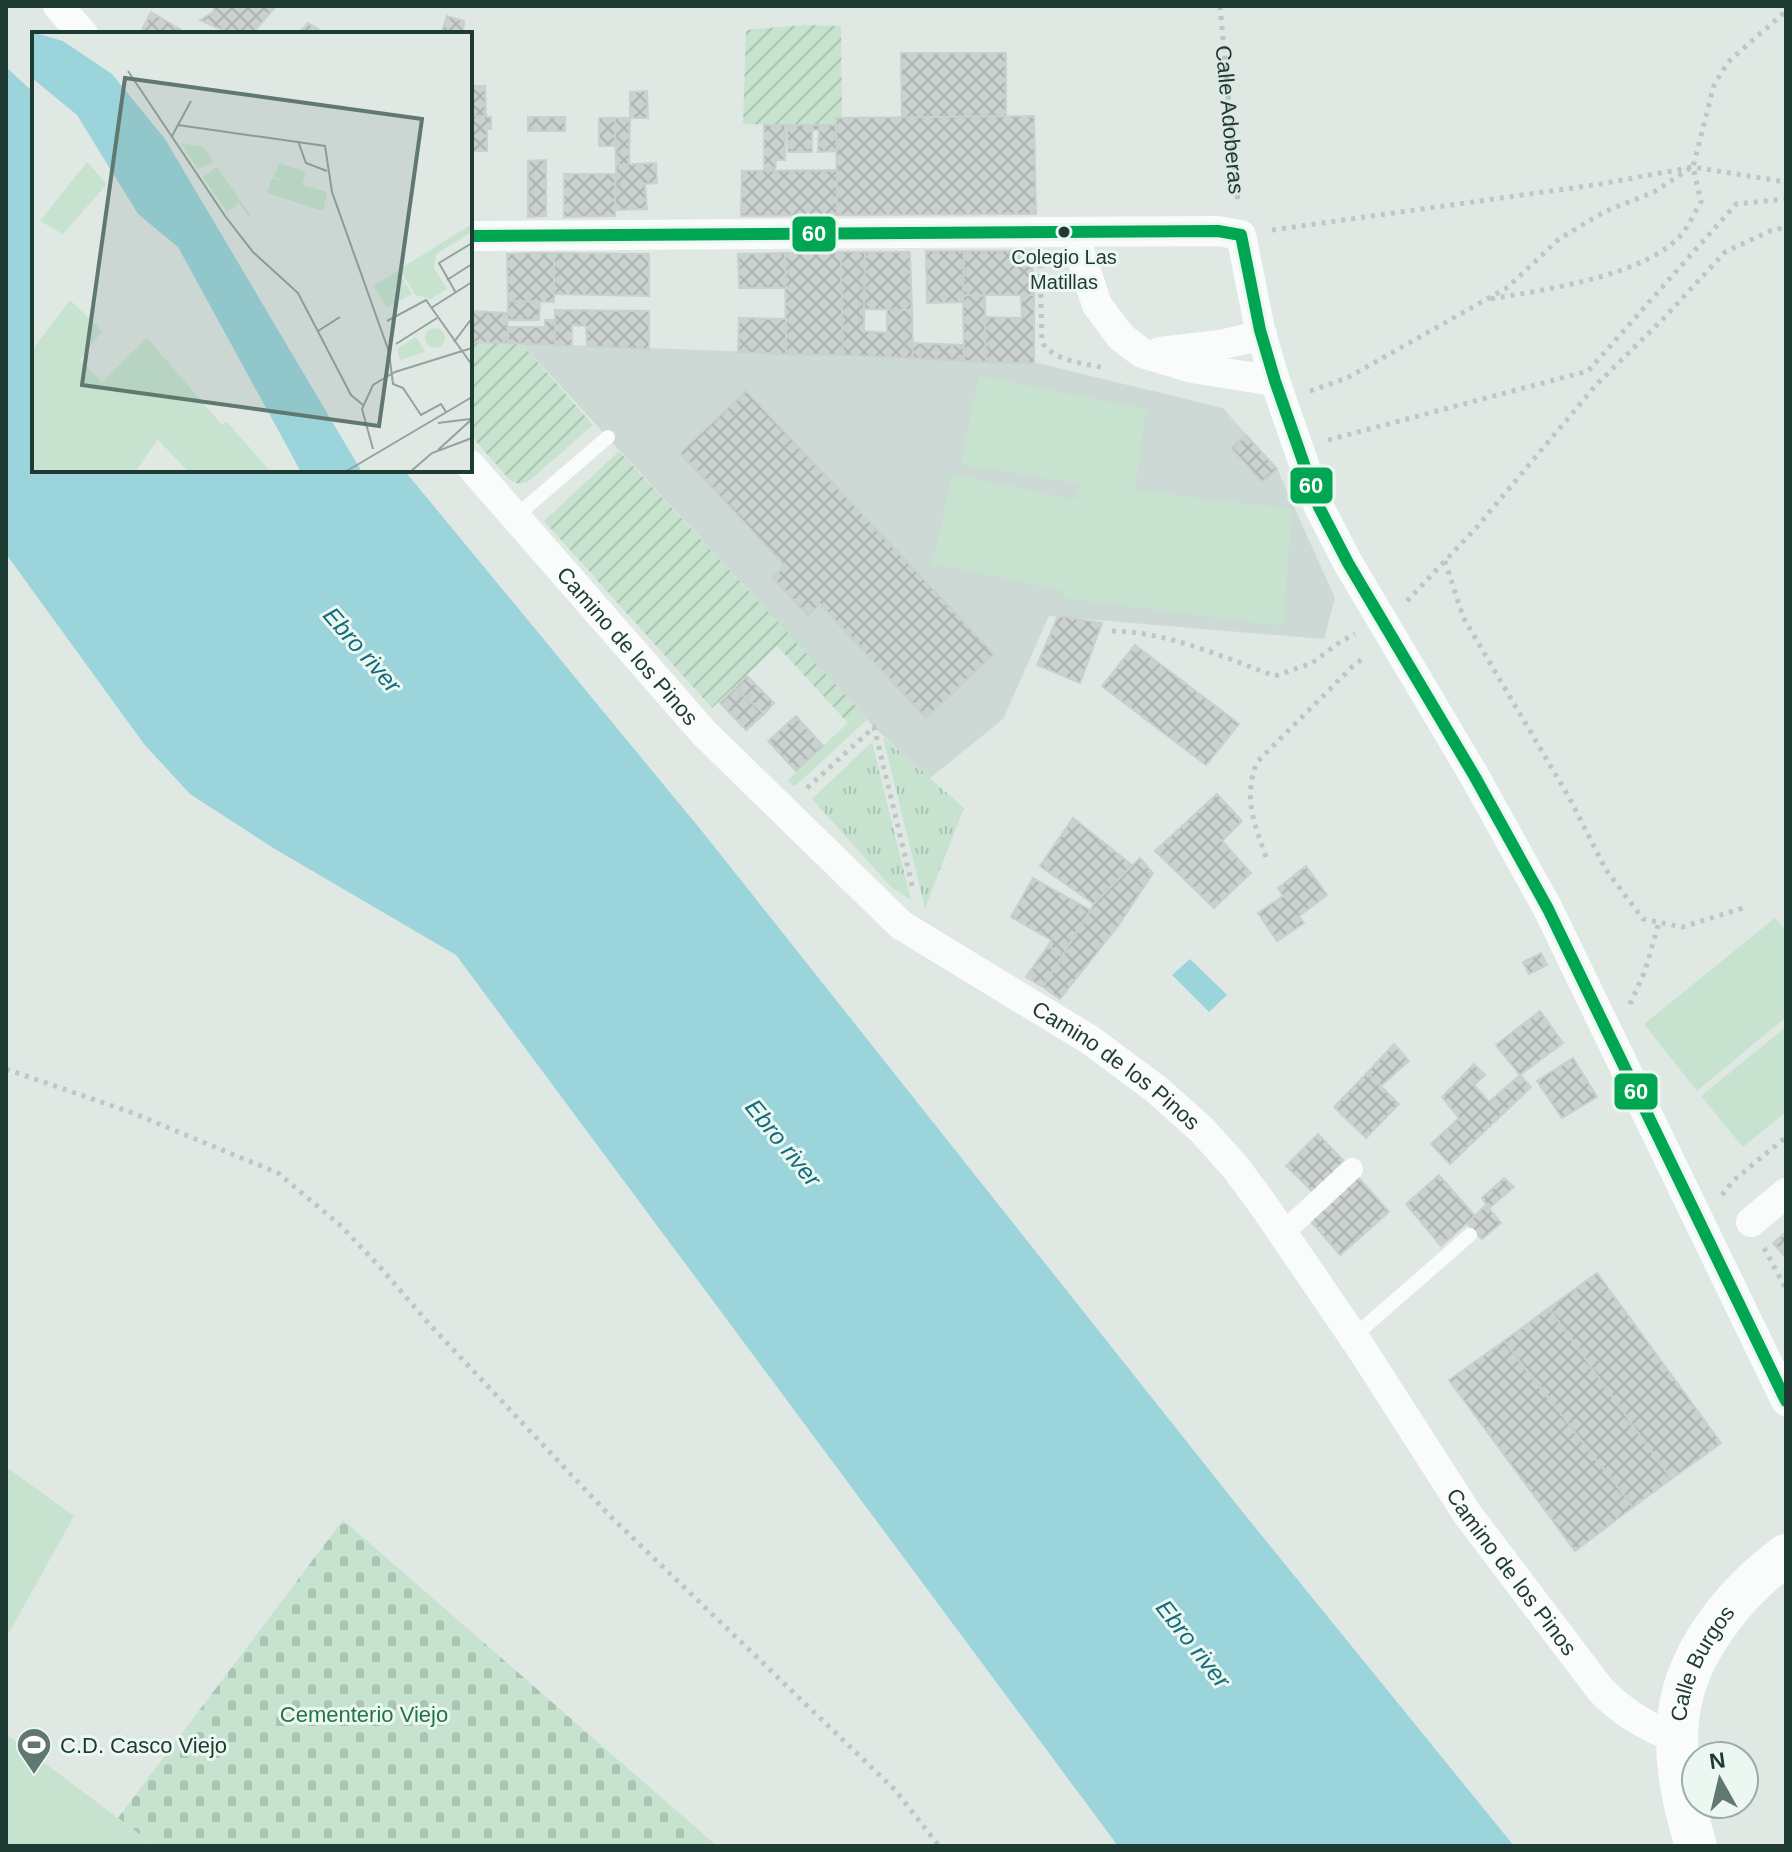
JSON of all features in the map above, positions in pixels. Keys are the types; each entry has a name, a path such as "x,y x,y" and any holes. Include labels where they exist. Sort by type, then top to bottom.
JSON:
{"main road":[{"name":"Calle Burgos","path":"1696,1846 1685,1807 1678,1763 1681,1701 1696,1660 1726,1613 1786,1555"}],"street":[{"path":"58,6 81,32"},
{"path":"472,236 1218,231 1241,235 1262,335 1278,392 1319,507 1348,563 1475,777 1548,909 1786,1401"},
{"path":"1074,234 1097,305 1121,337 1142,353 1278,392"},
{"path":"1142,353 1220,345 1262,335"},
{"name":"Camino de los Pinos","path":"472,467 704,733 901,925 1090,1040 1156,1089 1202,1130 1255,1193 1468,1515 1600,1689 1618,1708 1656,1731 1678,1739"},
{"path":"1295,1222 1352,1169"},
{"path":"1756,1233 1786,1193"}],"lane":[{"path":"515,517 608,437"},
{"path":"1353,1337 1470,1235"}],"path":[{"name":"Calle Adoberas","path":"1220,6 1241,235"},
{"path":"1487,299 1541,290 1637,265 1661,251 1682,233 1701,202 1693,167 1714,85 1728,62 1786,11"},
{"path":"1241,235 1601,184 1693,167 1786,182"},
{"path":"1278,392 1347,378 1508,287 1559,239 1604,212 1654,192 1693,167"},
{"path":"1297,448 1588,371 1736,204 1786,199"},
{"path":"1266,857 1253,821 1249,794 1257,762 1388,631 1398,610 1445,561 1596,385 1725,252 1786,227"},
{"path":"1445,561 1463,617 1570,799 1606,870 1643,919 1682,927 1743,908"},
{"path":"1112,631 1131,631 1193,644 1275,676 1312,663 1340,642 1388,631"},
{"path":"813,782 874,727 914,891"},
{"path":"1628,1007 1645,971 1659,922"},
{"path":"6,1069 130,1112 278,1173 360,1245 610,1516 895,1790 939,1846"},
{"path":"1721,1197 1734,1180 1786,1137"},
{"path":"1756,1233 1786,1289"}],"shaded area":[{"path":"521,343 1037,363 1223,408 1277,469 1335,598 1324,639 1049,616 1003,719 929,779 874,727"}],"green space":[{"path":"804,25 841,26 842,118 836,119 836,125 743,124 746,30"},
{"path":"472,342 521,343 593,425 529,481 519,484 510,480 472,437"},
{"path":"979,376 1146,409 1135,490 1292,509 1283,626 1064,598 1064,591 933,564 952,474 1076,500 1081,484 961,464"},
{"path":"619,451 860,711 848,723 777,646 712,708 544,521"},
{"path":"860,711 867,720 795,786 787,781"},
{"path":"883,737 964,808 925,908"},
{"path":"872,742 911,900 891,887 812,799"},
{"path":"1775,918 1786,931 1786,1017 1697,1091 1644,1024"},
{"path":"1786,1027 1786,1112 1743,1147 1701,1096"},
{"path":"6,1467 74,1516 6,1638"},
{"name":"Cementerio Viejo","path":"343,1520 717,1846 155,1846 118,1818"},
{"name":"C.D. Casco Viejo","path":"6,1734 155,1846 6,1846"}],"water":[{"name":"Ebro river","path":"6,67 32,91 32,472 406,472 701,830 1241,1510 1514,1846 1118,1846 456,955 275,849 190,794 144,744 6,554"},
{"path":"1190,959 1227,995 1209,1012 1172,975"}],"building":[{"path":"215,6 276,6 254,32 227,32 200,20 213,12"},
{"path":"151,12 185,32 141,32"},
{"path":"447,16 464,21 463,32 442,32"},
{"path":"308,23 323,32 299,32"},
{"path":"901,53 1006,53 1006,116 902,118"},
{"path":"472,86 485,86 486,116 472,116"},
{"path":"647,91 648,118 630,118 630,92"},
{"path":"472,116 491,117 491,129 487,129 487,151 472,151"},
{"path":"1034,116 1036,214 837,215 836,118"},
{"path":"528,117 565,117 565,131 528,131"},
{"path":"599,118 615,118 615,146 599,146"},
{"path":"615,118 630,118 629,165 616,165"},
{"path":"764,125 785,125 785,160 776,160 775,171 764,171"},
{"path":"787,125 836,125 837,151 818,152 819,130 812,130 812,152 788,152"},
{"path":"546,160 546,216 528,217 528,161"},
{"path":"656,163 657,183 645,184 647,209 615,210 616,165"},
{"path":"837,170 837,215 741,216 742,171"},
{"path":"564,174 615,174 615,216 564,217"},
{"path":"926,251 964,251 963,302 927,303"},
{"path":"964,251 1031,251 1034,295 963,295"},
{"path":"841,252 843,355 786,354 785,253"},
{"path":"841,252 865,252 864,331 887,333 887,309 912,310 913,358 843,355"},
{"path":"865,252 910,252 912,310 864,309"},
{"path":"554,253 554,302 508,301 507,254"},
{"path":"554,253 649,254 649,296 554,294"},
{"path":"785,253 786,288 739,288 738,254"},
{"path":"963,295 985,296 986,362 964,361"},
{"path":"1021,295 1034,295 1034,363 986,362 985,317 1022,318"},
{"path":"508,301 540,302 539,320 507,320"},
{"path":"555,310 649,311 649,349 587,346 586,326 572,325 572,346 555,345"},
{"path":"472,311 507,313 508,343 472,342"},
{"path":"739,318 786,319 786,354 738,352"},
{"path":"545,320 555,320 555,345 508,343 508,327 545,327"},
{"path":"912,343 963,345 964,361 913,358"},
{"path":"746,391 994,654 926,718 820,604 808,616 772,577 785,566 680,453"},
{"path":"1246,435 1277,469 1262,482 1231,448"},
{"path":"1058,616 1102,623 1080,683 1037,665"},
{"path":"1135,645 1239,724 1206,765 1102,686"},
{"path":"747,676 774,703 764,714 735,688"},
{"path":"735,688 764,714 746,730 720,703"},
{"path":"796,716 823,746 796,771 768,741"},
{"path":"1217,794 1242,821 1222,841 1251,873 1214,908 1155,851"},
{"path":"1073,818 1132,865 1094,904 1040,866"},
{"path":"1140,858 1153,873 1118,926 1060,999 1043,987 1094,904"},
{"path":"1306,866 1327,895 1299,916 1304,923 1277,941 1258,913 1283,896 1278,888"},
{"path":"1033,878 1090,910 1062,956 1048,946 1051,940 1011,917"},
{"path":"1048,946 1062,956 1043,987 1026,977"},
{"path":"1541,953 1547,965 1529,974 1523,962"},
{"path":"1540,1011 1563,1043 1520,1075 1496,1045"},
{"path":"1394,1044 1409,1061 1381,1086 1367,1073"},
{"path":"1573,1058 1597,1097 1562,1118 1537,1081"},
{"path":"1474,1064 1485,1075 1474,1085 1489,1102 1520,1075 1531,1087 1450,1164 1431,1144 1459,1118 1442,1097"},
{"path":"1367,1073 1399,1104 1366,1138 1334,1107"},
{"path":"1318,1134 1344,1161 1314,1193 1286,1166"},
{"path":"1439,1175 1475,1216 1441,1246 1406,1204"},
{"path":"1357,1176 1389,1212 1340,1255 1309,1219"},
{"path":"1504,1178 1514,1187 1489,1208 1482,1198"},
{"path":"1486,1205 1501,1223 1482,1239 1467,1223"},
{"path":"1786,1232 1786,1258 1773,1243"},
{"path":"1597,1273 1721,1443 1671,1479 1549,1308"},
{"path":"1549,1308 1671,1479 1633,1507 1504,1341"},
{"path":"1504,1341 1633,1507 1575,1551 1449,1380"}],"transit line":[{"name":"60","path":"472,236 1218,231 1241,235 1260,330 1319,507 1348,563 1475,777 1548,909 1786,1401"}],"place":[{"name":"Colegio Las Matillas","path":"1064,232"},
{"name":"C.D. Casco Viejo","path":"34,1776"}]}
